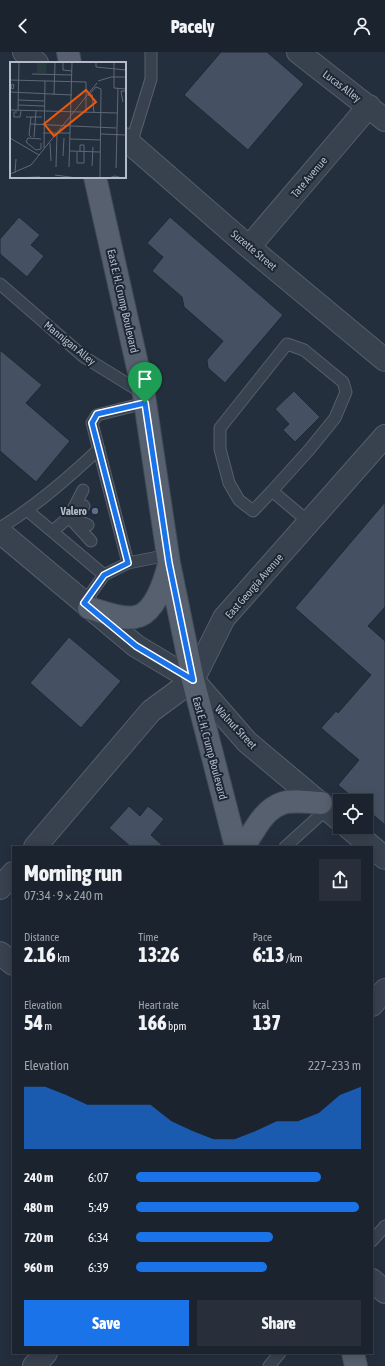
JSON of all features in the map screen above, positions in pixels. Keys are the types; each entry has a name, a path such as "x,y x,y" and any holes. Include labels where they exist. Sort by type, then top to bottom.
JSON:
{"main road":[{"name":"East E. H. Crump Boulevard","path":"95,178 145,399 169,559 193,680 236,846"},
{"path":"86,606 125,618 136,618 144,614 152,606 165,582 169,559"},
{"path":"246,846 247,841 263,816 277,805 293,800 329,811"},
{"path":"353,1354 356,1366"}],"street":[{"path":"24,52 36,62"},
{"name":"Lucas Alley","path":"298,52 385,120"},
{"name":"Tate Avenue","path":"249,247 369,106"},
{"name":"Suzette Street","path":"128,141 249,247 385,360"},
{"name":"East Georgia Avenue","path":"36,846 151,711 193,680 224,618 310,523 385,436"},
{"name":"Walnut Street","path":"0,532 86,606 136,646 193,680 247,742 329,811"},
{"path":"356,834 371,846"},
{"path":"373,848 385,858"},
{"path":"0,888 12,874"},
{"path":"0,953 12,963"},
{"path":"373,1004 385,990"},
{"path":"373,1281 385,1292"},
{"path":"34,1366 45,1354"}],"lane":[{"path":"128,141 151,79 151,52"},
{"name":"Mannigan Alley","path":"0,284 84,357 145,399"},
{"path":"287,344 304,350 343,382 346,392 335,418 309,450 272,491 253,511 239,500 229,482 220,449 220,428 287,344"},
{"path":"128,563 116,535 112,521 104,485 99,449 92,423 97,414 145,399"},
{"path":"0,528 28,511 58,488 99,449"},
{"path":"69,517 83,490"},
{"path":"272,491 310,523"},
{"path":"53,531 84,506"},
{"path":"28,511 104,575"},
{"path":"69,517 88,525"},
{"path":"69,517 91,541"},
{"path":"86,606 104,575 128,563 169,559"},
{"path":"286,846 329,811"},
{"path":"373,1240 385,1226"},
{"path":"269,1366 279,1354"}],"building":[{"path":"221,52 267,52 304,84 248,150 184,95"},
{"path":"19,217 40,235 31,245 44,256 27,277 0,254 0,239"},
{"path":"170,217 283,315 225,383 208,368 207,360 223,341 184,307 182,297 152,271 163,257 147,243"},
{"path":"0,350 42,385 26,403 70,441 36,482 0,451"},
{"path":"294,391 320,417 295,442 283,430 289,424 275,409"},
{"path":"385,502 385,607 368,626 385,641 385,825 373,815 373,794 349,794 338,785 359,760 321,728 336,711 338,713 371,675 295,608"},
{"path":"69,637 121,681 81,728 30,683"},
{"path":"129,806 140,816 148,806 164,819 151,835 163,846 130,846 109,828"}],"place":[{"name":"Valero","path":"95,511"}],"route":[{"path":"145,403 169,563 193,680 136,646 84,603 104,575 128,563 92,423 97,414 145,403"}]}
